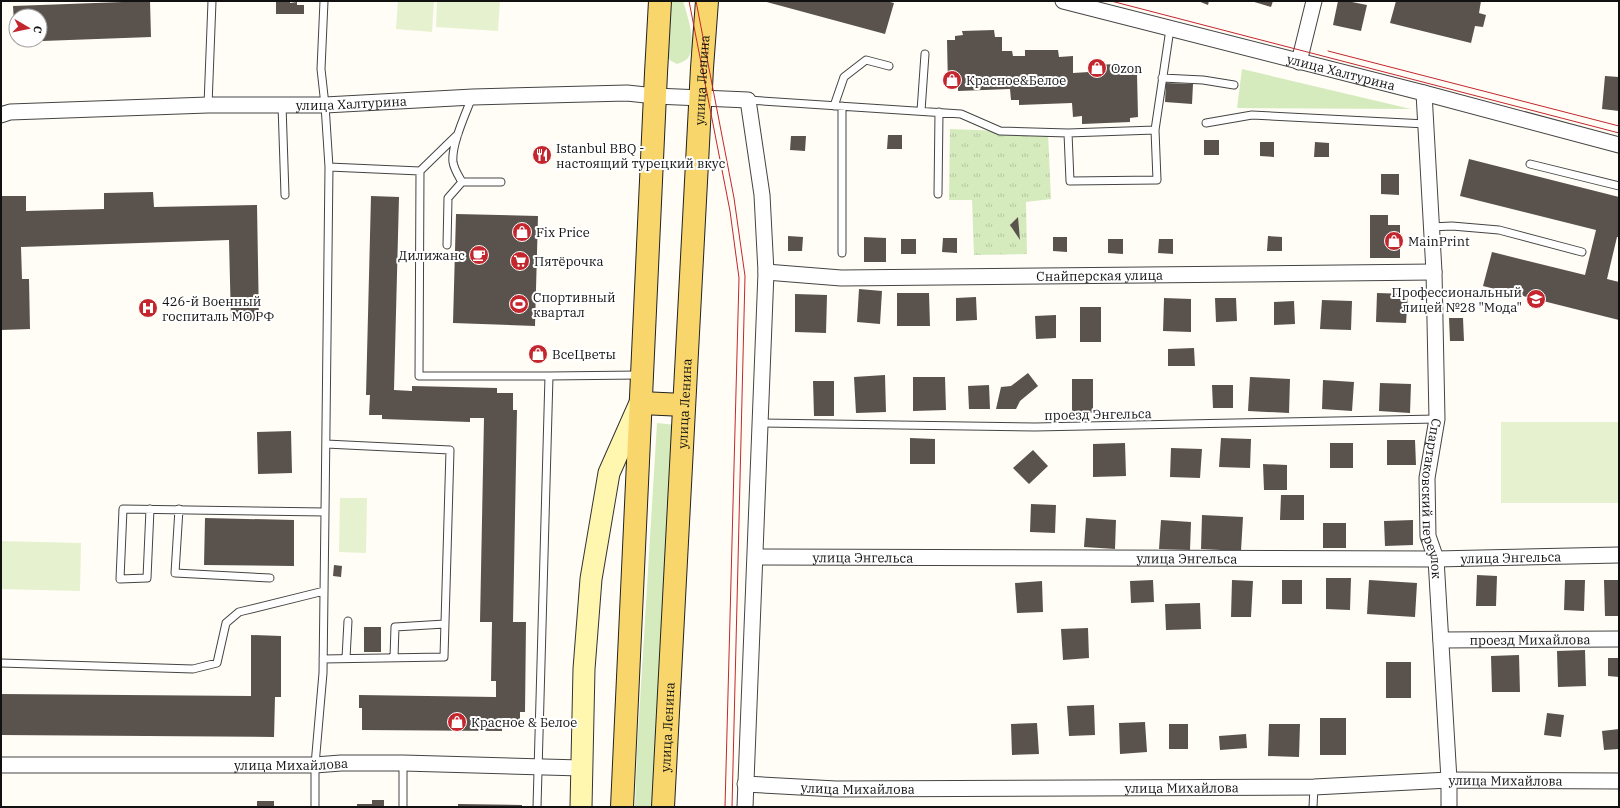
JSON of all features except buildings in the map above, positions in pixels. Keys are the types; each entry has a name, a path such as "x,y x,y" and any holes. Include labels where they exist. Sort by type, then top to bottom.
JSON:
{"main road":[{"path":"622,807 660,1"},
{"name":"улица Ленина","path":"663,807 707,1"},
{"path":"641,403 684,405"}],"street":[{"name":"улица Халтурина","path":"1063,1 1424,93 1619,145"},
{"path":"1299,62 1314,1"},
{"name":"улица Халтурина","path":"1,115 10,112 208,105 325,105 472,97 627,93 655,96 748,100"},
{"name":"Спартаковский переулок","path":"1424,93 1434,272 1436,419 1427,478 1428,536 1436,559 1449,780 1449,807"},
{"path":"745,807 756,558 766,272 762,195 748,100"},
{"name":"Снайперская улица","path":"766,272 842,278 1434,272"},
{"path":"581,807 584,669 591,579 609,473 641,403"},
{"name":"улица Энгельса","path":"756,558 1436,559 1619,555"},
{"name":"проезд Михайлова","path":"1441,640 1619,639"},
{"name":"улица Михайлова","path":"1,765 403,764 581,768"},
{"name":"улица Михайлова","path":"745,784 836,789 1314,787 1449,780 1619,781"}],"lane":[{"path":"208,105 212,1"},
{"path":"315,807 314,765 323,659 326,444 329,167 321,69 324,1"},
{"path":"1068,133 1070,181 1157,180 1155,130 1170,29"},
{"path":"921,111 925,54"},
{"path":"834,106 844,77 866,60 889,66"},
{"path":"1162,78 1203,80 1234,85"},
{"path":"462,182 455,170 453,161 458,133 472,97"},
{"path":"748,100 961,114 1000,131 1068,133 1155,130"},
{"path":"282,105 285,195"},
{"path":"842,106 842,253"},
{"path":"938,112 938,194"},
{"path":"1206,124 1252,115 1426,124"},
{"path":"458,133 420,171 419,376 642,375"},
{"path":"1530,164 1619,186"},
{"path":"329,167 420,171"},
{"path":"447,245 448,198 462,182 501,182"},
{"path":"1431,227 1452,226 1500,230 1582,252"},
{"path":"537,807 549,376"},
{"name":"проезд Энгельса","path":"760,423 1035,427 1436,419"},
{"path":"323,659 444,657 450,450 326,444"},
{"path":"150,509 147,578 120,579 123,509 150,509 179,509 325,512"},
{"path":"179,509 175,573 270,578"},
{"path":"1,663 194,669 217,664 226,623 239,612 324,591"},
{"path":"346,658 348,621"},
{"path":"394,657 395,627 445,624"},
{"path":"403,764 403,807"},
{"path":"1313,807 1314,787"}],"green space":[{"path":"398,1 434,1 432,32 396,29"},
{"path":"437,1 500,1 498,31 436,27"},
{"path":"670,1 683,1 692,40 690,55 686,60 677,64 665,55"},
{"path":"1242,69 1411,109 1237,108"},
{"path":"950,129 1048,133 1051,199 1026,202 1027,254 974,255 972,200 949,200"},
{"path":"1501,422 1619,422 1619,503 1501,503"},
{"path":"657,423 676,425 654,760 653,807 635,807 637,751"},
{"path":"340,498 367,498 366,553 339,552"},
{"path":"1,541 81,543 80,591 1,589"}],"tram line":[{"path":"689,1 730,211 739,278 725,807"},
{"path":"696,1 734,198 745,276 732,807"},
{"path":"1111,1 1619,133"},
{"path":"1328,51 1619,126"}],"place":[{"name":"Ozon","path":"1097,68"},
{"name":"Красное&Белое","path":"952,80"},
{"name":"Istanbul BBQ - настоящий турецкий вкус","path":"542,155"},
{"name":"Fix Price","path":"522,232"},
{"name":"MainPrint","path":"1394,241"},
{"name":"Дилижанс","path":"479,255"},
{"name":"Пятёрочка","path":"520,261"},
{"name":"Профессиональный лицей №28 \"Мода\"","path":"1536,299"},
{"name":"Спортивный квартал","path":"519,304"},
{"name":"426-й Военный госпиталь МО РФ","path":"148,308"},
{"name":"ВсеЦветы","path":"538,354"},
{"name":"Красное & Белое","path":"457,722"}]}
